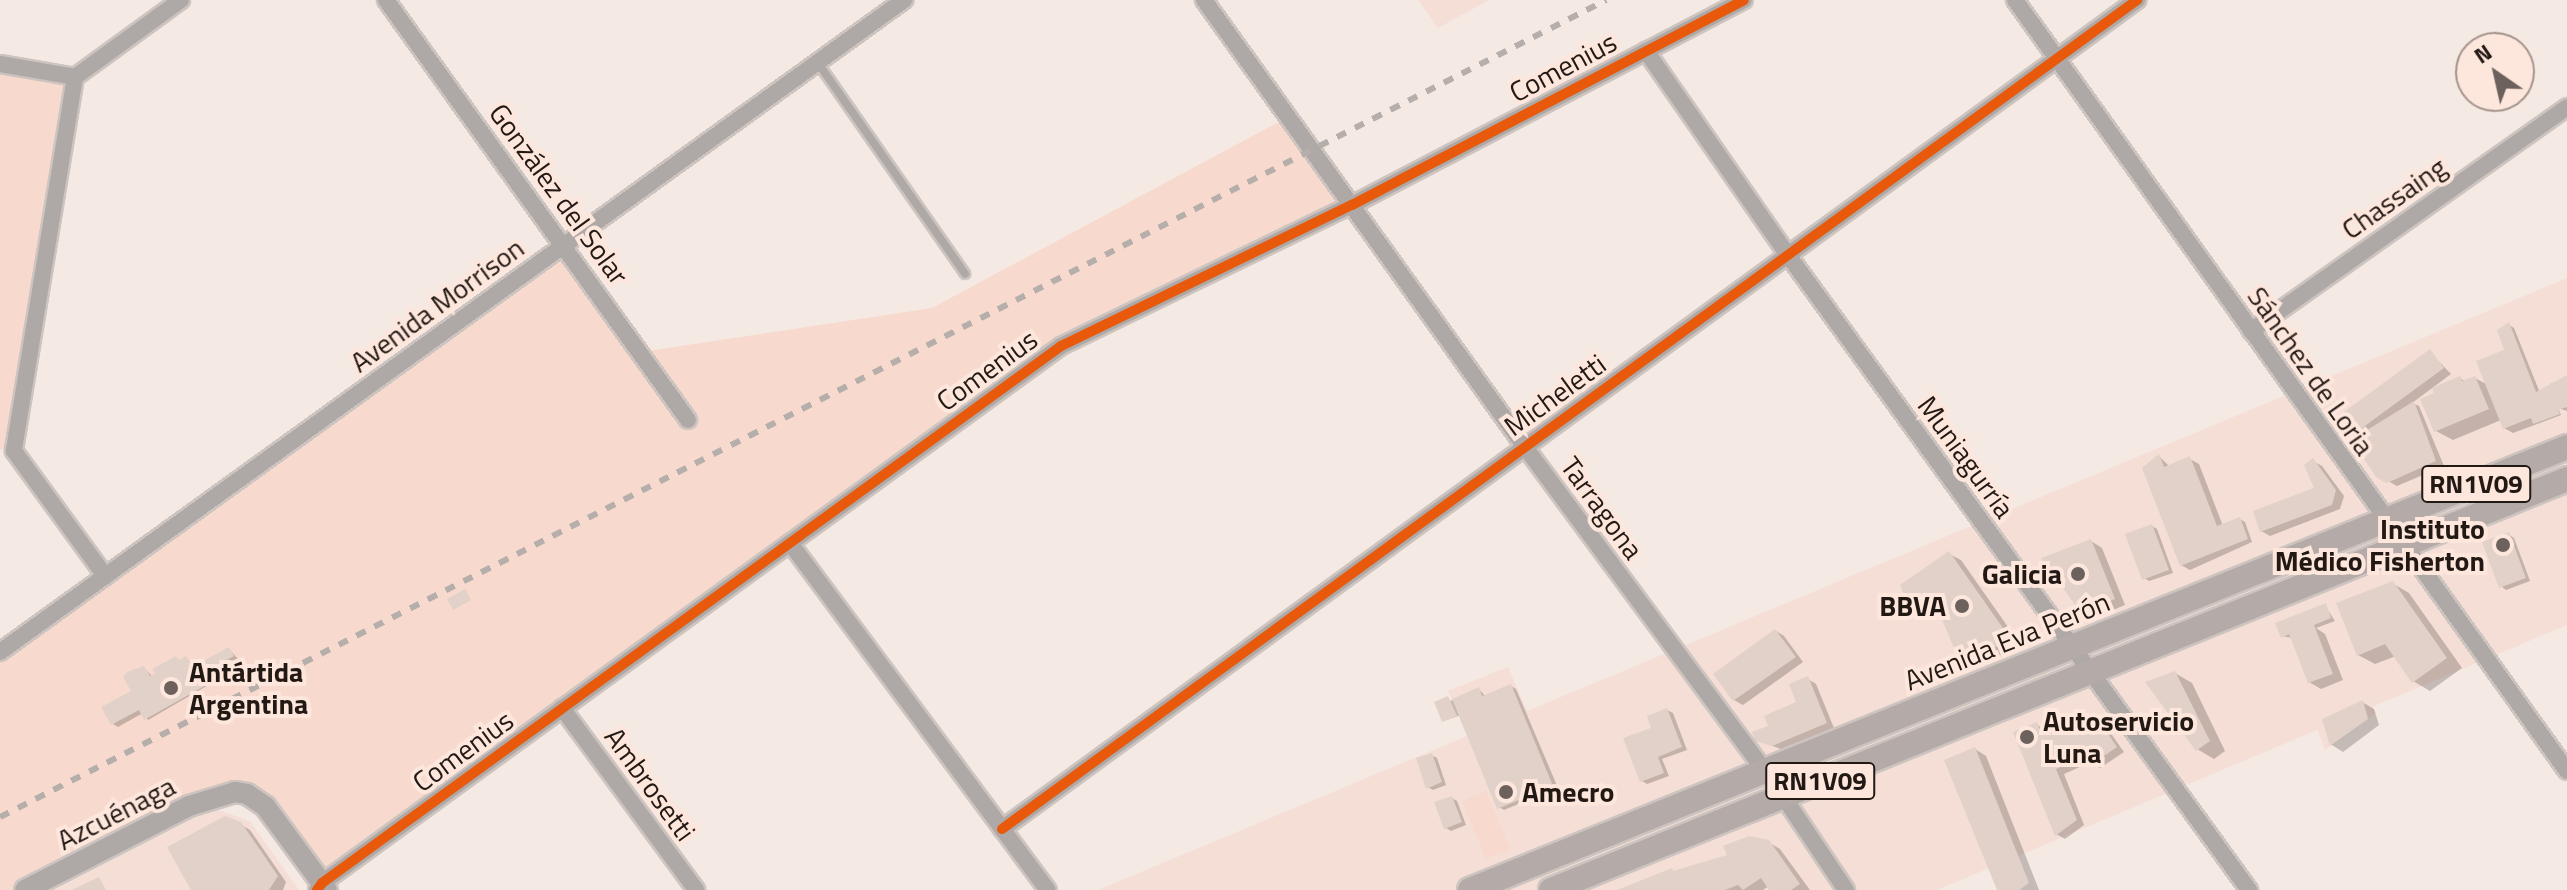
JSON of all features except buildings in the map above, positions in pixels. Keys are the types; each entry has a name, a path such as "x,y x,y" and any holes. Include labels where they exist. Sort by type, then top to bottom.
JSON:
{"main road":[{"name":"Avenida Eva Perón","path":"1470,890 2567,447"},
{"name":"RN1V09","path":"1551,890 2567,479"}],"street":[{"path":"105,576 7,450 75,77 181,0"},
{"name":"González del Solar","path":"386,0 688,420"},
{"name":"Avenida Morrison","path":"0,652 904,0"},
{"name":"Tarragona","path":"1204,0 1525,447 1783,796 1846,890"},
{"name":"Comenius","path":"322,888 562,708 1061,346 1352,205 1744,0"},
{"name":"Sánchez de Loria","path":"2015,0 2385,521 2567,771"},
{"name":"Micheletti","path":"1002,829 2137,0"},
{"name":"Muniagurría","path":"1646,51 1788,255 2249,890"},
{"path":"0,64 75,77"},
{"name":"Chassaing","path":"2251,331 2567,107"},
{"path":"790,543 1048,890"},
{"name":"Ambrosetti","path":"562,708 696,890"},
{"name":"Azcuénaga","path":"25,890 189,806 235,792 247,794 265,806 322,888"}],"lane":[{"path":"817,63 965,274"}],"shaded area":[{"path":"1418,0 1489,0 1438,28"},
{"path":"0,64 75,77 14,451 0,449"},
{"path":"1288,117 1352,205 1061,346 322,883 279,821 235,792 25,890 0,890 0,652 565,245 641,352 932,308"},
{"path":"2567,278 2567,625 2372,707 2376,713 2325,750 2317,730 1937,890 1098,890 1467,736 1448,691 1508,667 1527,711"},
{"path":"1486,791 1510,849 1486,859 1462,801"},
{"path":"212,808 250,821 299,890 54,890"}],"railway":[{"path":"0,817 1606,0"}],"cycle path":[{"path":"317,890 322,883 1061,346 1352,205 1744,0"},
{"path":"1002,829 2137,0"}],"place":[{"name":"Instituto Médico Fisherton","path":"2503,545"},
{"name":"Galicia","path":"2078,574"},
{"name":"BBVA","path":"1962,606"},
{"name":"Antártida Argentina","path":"171,688"},
{"name":"Autoservicio Luna","path":"2027,737"},
{"name":"Amecro","path":"1506,792"}]}
